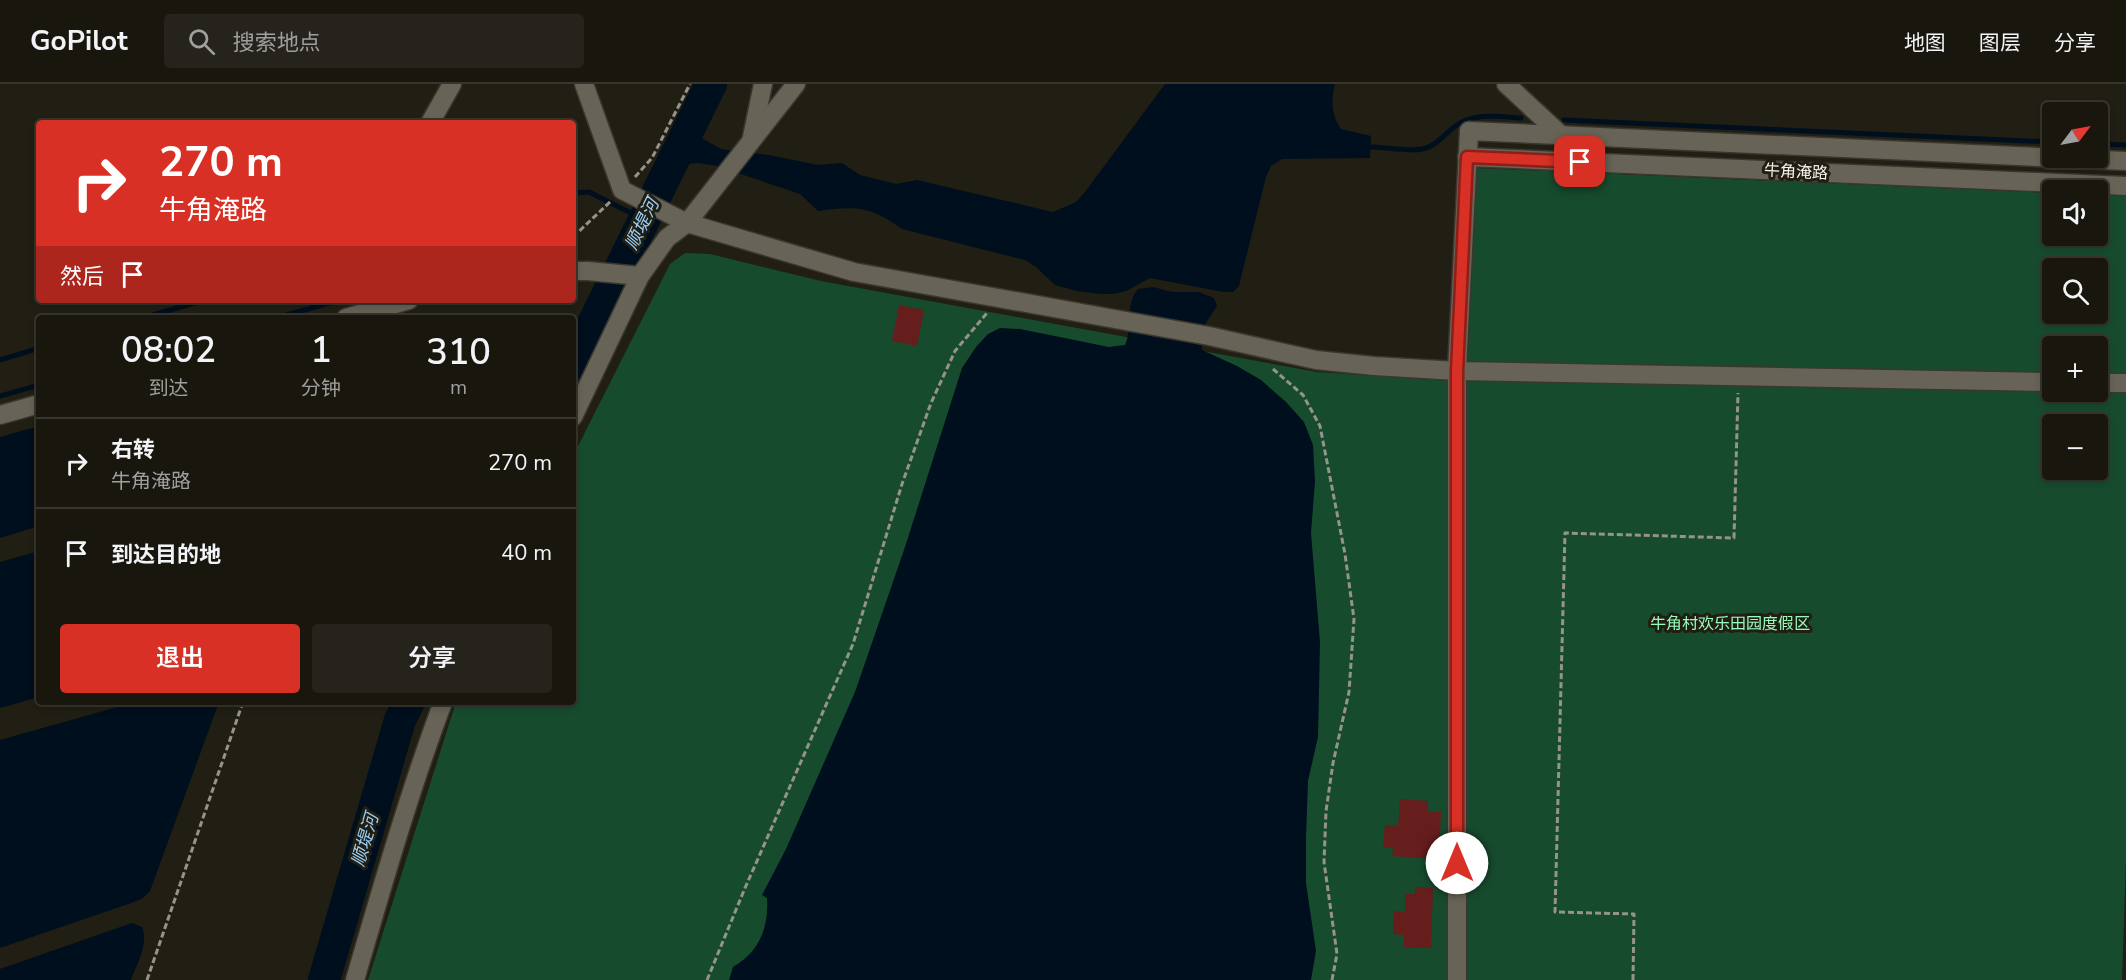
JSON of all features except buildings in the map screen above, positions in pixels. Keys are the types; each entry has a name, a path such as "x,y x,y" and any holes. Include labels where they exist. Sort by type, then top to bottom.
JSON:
{"street":[{"path":"432,120 452,84"},
{"path":"584,84 622,190 679,220 854,272 1209,336 1316,360 1374,366 1457,371 2042,382"},
{"path":"752,142 763,84"},
{"path":"576,411 639,276 679,220 752,142 796,84"},
{"path":"1506,84 1560,134 1580,162"},
{"name":"牛角淹路","path":"2126,161 1469,131 1467,157 2126,186"},
{"path":"1458,980 1457,371 1467,157"},
{"path":"580,271 639,276"},
{"path":"356,315 395,303"},
{"path":"2108,383 2126,383"},
{"path":"0,415 36,405"},
{"path":"355,980 400,826 442,705"}],"path":[{"path":"622,190 652,158 690,84"},
{"path":"576,234 604,207"},
{"path":"707,980 745,888 853,644 902,484 931,403 955,351 979,321 1001,299"},
{"path":"1269,366 1303,395 1320,426 1345,554 1354,619 1349,692 1326,811 1324,862 1337,954 1332,980"},
{"path":"1633,980 1634,914 1555,912 1565,533 1734,538 1739,376"},
{"path":"147,980 242,705"}],"green space":[{"name":"牛角村欢乐田园度假区","path":"1476,168 2042,193 2042,246 2108,246 2108,195 2126,196 2126,860 2122,980 368,980 455,705 576,705 576,450 670,264 685,253 710,254 821,281 1317,372 1466,382"}],"water":[{"path":"1165,84 1335,84 1333,107 1335,118 1341,129 1371,136 1370,158 1282,159 1271,166 1266,177 1239,286 1233,292 1150,278 1126,291 1114,294 1077,291 1055,285 1025,260 902,229 871,212 853,208 818,211 800,194 717,166 698,163 669,166 687,130 721,149 769,155 818,165 842,163 860,175 896,184 917,180 1053,212 1076,202 1085,192"},
{"path":"1153,287 1172,292 1199,292 1214,298 1217,306 1202,329 1202,350 1261,380 1304,422 1313,445 1315,481 1311,533 1320,642 1318,737 1308,781 1306,839 1306,883 1316,951 1311,980 729,980 733,967 750,954 761,938 767,909 767,898 762,895 786,849 855,692 905,547 962,368 988,334 1000,328 1020,329 1109,347 1125,345 1134,295 1138,289"},
{"path":"36,427 36,527 0,538 0,437"},
{"path":"36,552 36,698 0,708 0,562"},
{"path":"124,705 218,705 150,891 143,898 134,902 0,948 0,740"},
{"path":"132,923 142,927 144,940 131,980 0,980 0,969"}],"waterway":[{"name":"顺堤河","path":"576,358 711,84"},
{"path":"1371,147 1422,149 1436,142 1457,125 1472,118 1488,116 1521,118"},
{"path":"1564,120 2042,142"},
{"path":"2108,144 2126,145"},
{"path":"576,193 589,192 643,219"},
{"path":"153,315 194,303"},
{"path":"287,315 329,303"},
{"path":"0,360 36,349"},
{"path":"0,396 36,386"},
{"name":"顺堤河","path":"324,980 400,720 408,705"}],"route":[{"path":"1457,863 1457,371 1467,157 1580,162"}]}
